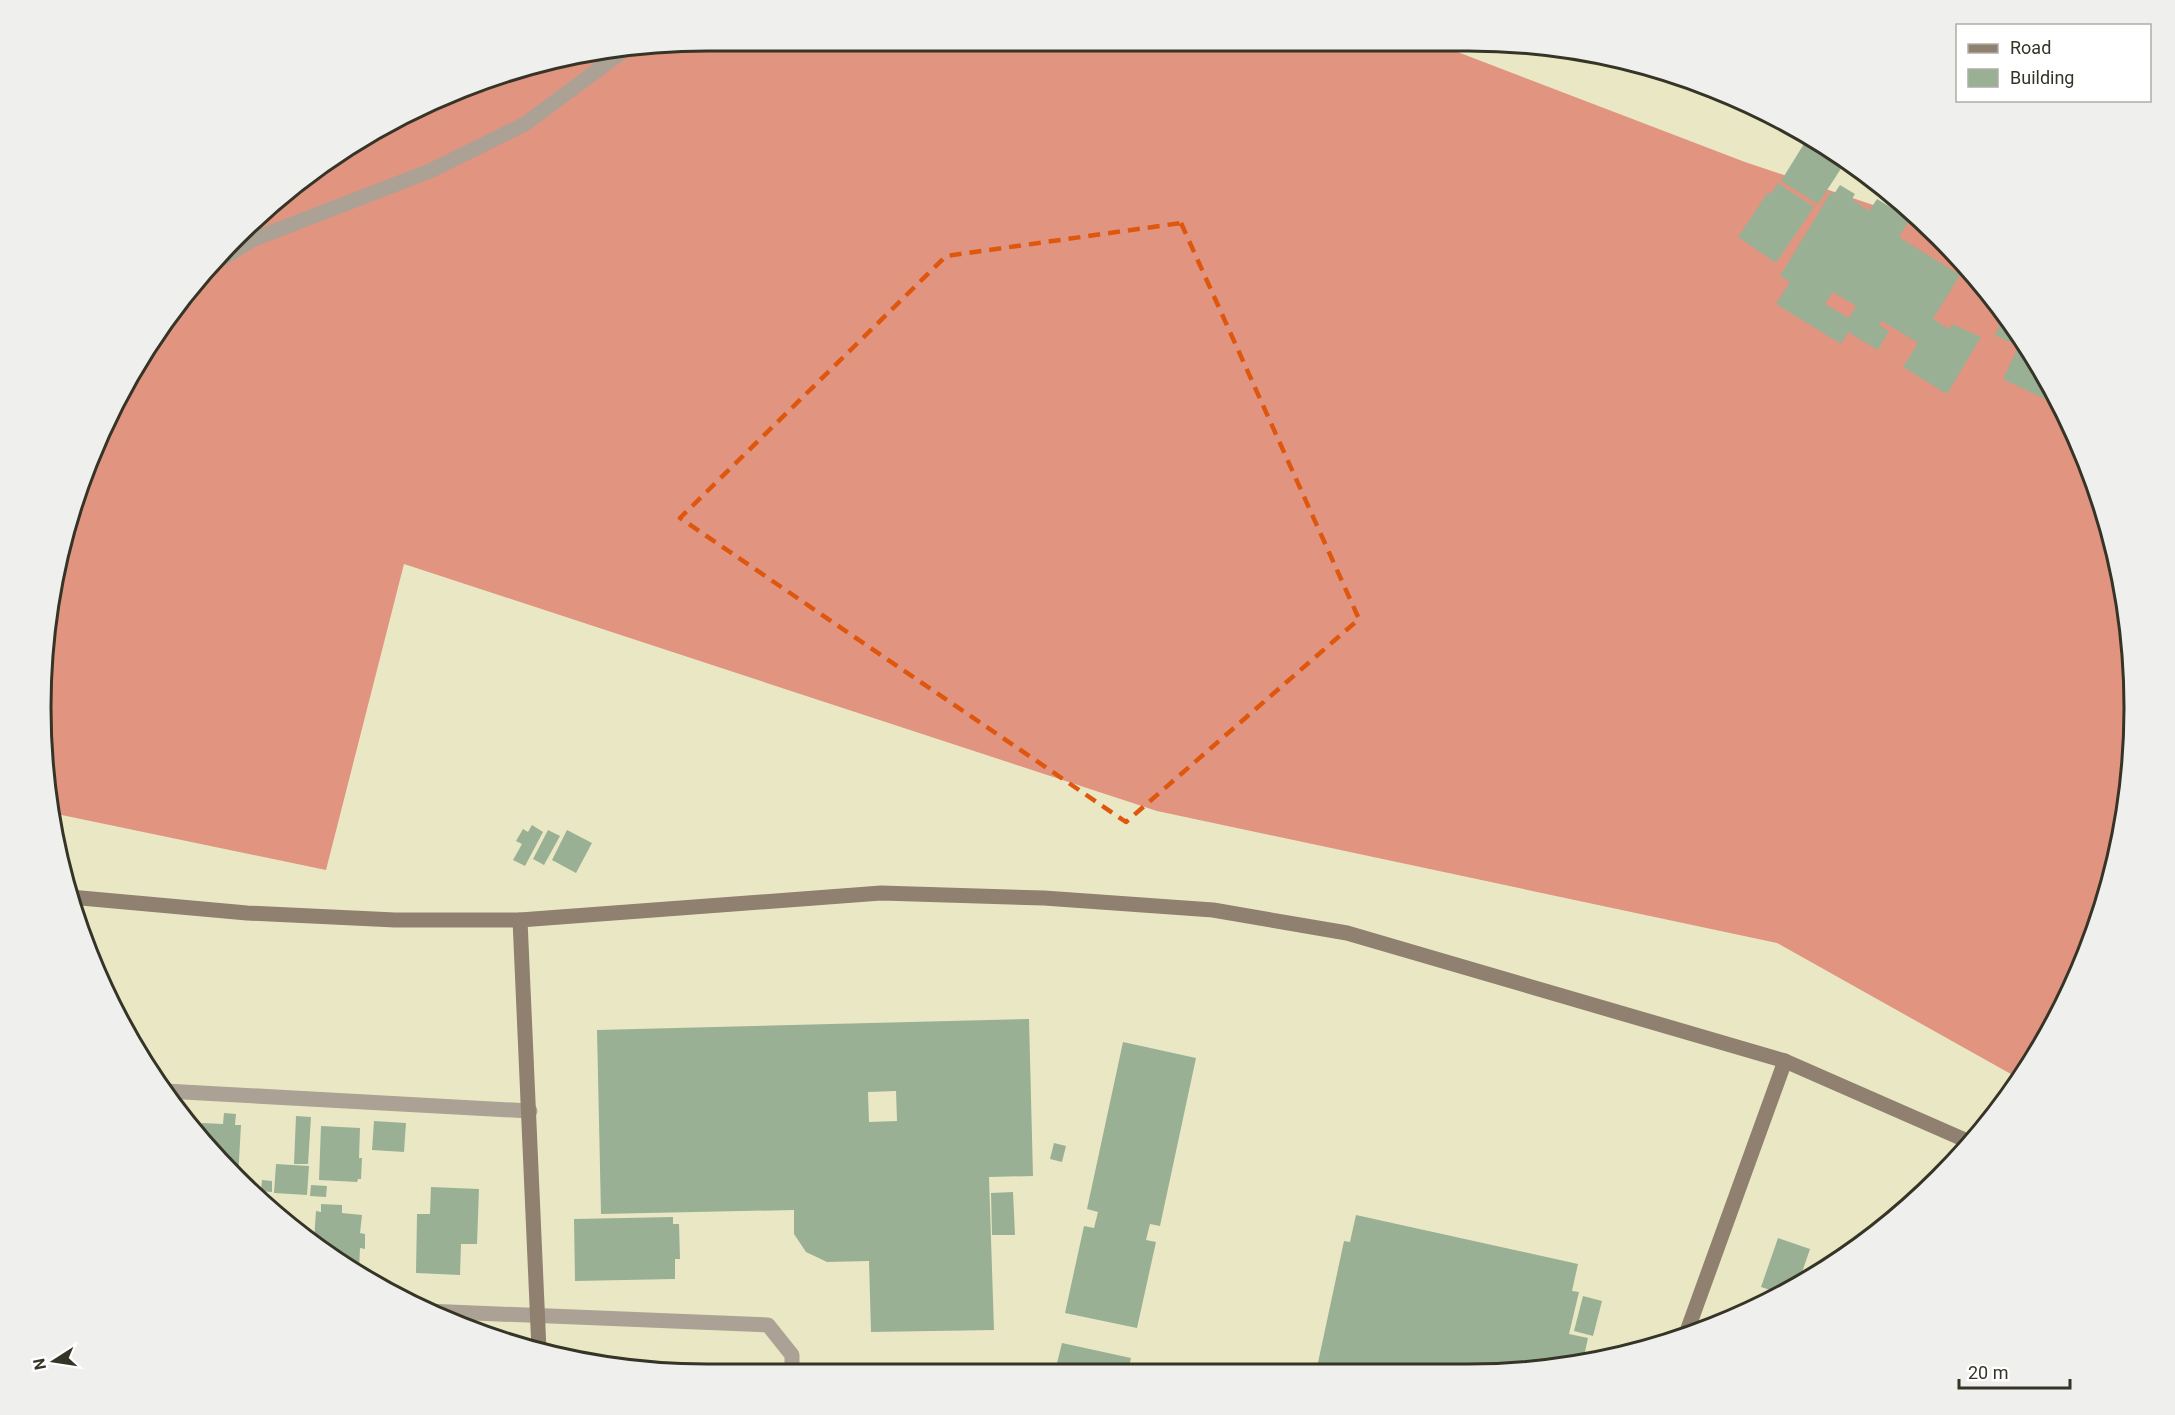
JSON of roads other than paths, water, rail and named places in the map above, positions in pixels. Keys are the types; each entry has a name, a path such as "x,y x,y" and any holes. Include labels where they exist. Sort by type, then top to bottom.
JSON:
{"street":[{"path":"238,249 254,239 430,171 525,124 613,58"},
{"path":"79,898 292,915 394,920 520,920 881,893 1044,898 1213,910 1347,933 1785,1061 1962,1139"},
{"path":"520,920 539,1342"},
{"path":"1689,1325 1785,1061"},
{"path":"176,1092 530,1111"},
{"path":"453,1312 768,1325 792,1355 792,1364"}]}
